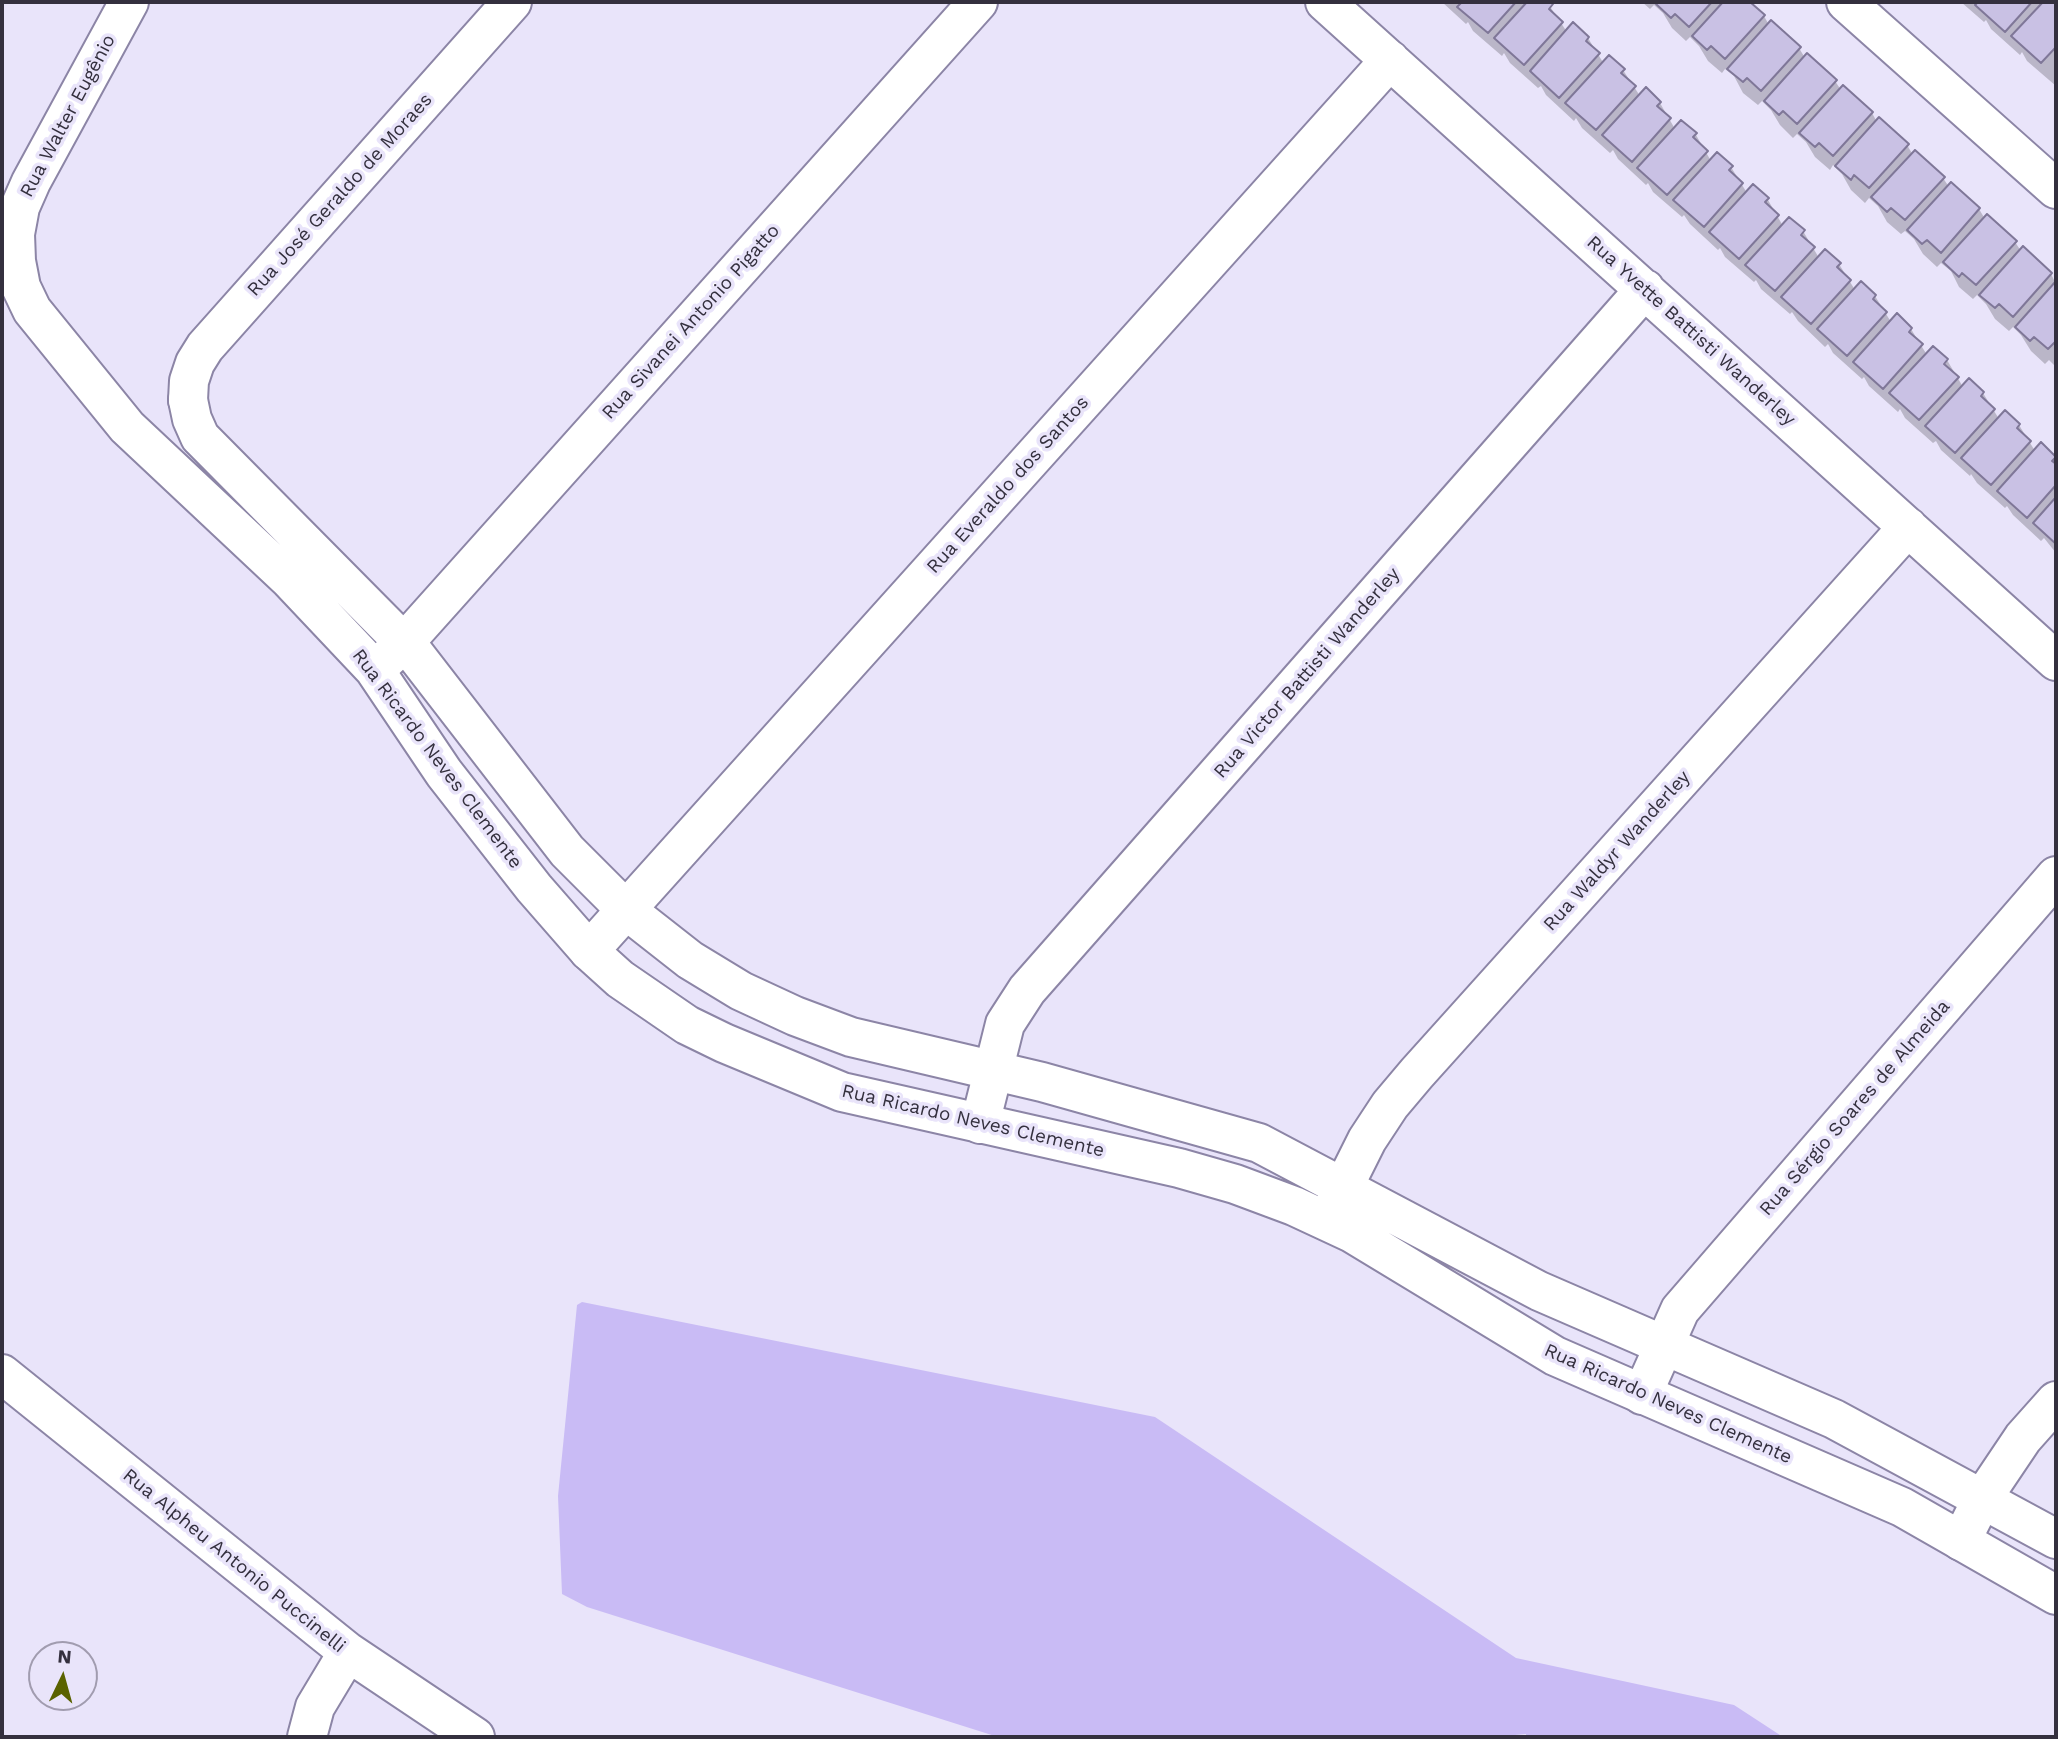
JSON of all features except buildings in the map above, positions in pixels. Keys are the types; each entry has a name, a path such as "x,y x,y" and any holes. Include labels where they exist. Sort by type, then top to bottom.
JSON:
{"street":[{"name":"Rua Walter Eugênio","path":"15,234 20,207 30,182 129,2"},
{"name":"Rua José Geraldo de Moraes","path":"188,400 189,381 195,363 205,347 512,2"},
{"name":"Rua Sivanei Antonio Pigatto","path":"374,669 404,643 978,2"},
{"name":"Rua Yvette Battisti Wanderley","path":"1325,2 2056,661"},
{"path":"1846,2 2056,189"},
{"name":"Rua Everaldo dos Santos","path":"589,951 1390,60"},
{"name":"Rua Ricardo Neves Clemente","path":"15,234 21,287 32,310 47,332 127,427 290,580 374,669 444,774 560,921 620,979 687,1025 723,1043 842,1092 1190,1171 1235,1184 1334,1204 1833,1419 2056,1539"},
{"name":"Rua Victor Battisti Wanderley","path":"980,1124 1005,1024 1027,990 1644,289"},
{"name":"Rua Ricardo Neves Clemente","path":"188,400 200,437 414,653 567,852 625,909 690,960 741,991 795,1016 851,1037 1042,1082 1259,1143 1334,1204 1352,1234 1555,1356 1902,1507 2056,1595"},
{"name":"Rua Waldyr Wanderley","path":"1334,1204 1367,1140 1417,1073 1908,527"},
{"name":"Rua Sérgio Soares de Almeida","path":"1642,1395 1680,1310 2056,876"},
{"name":"Rua Alpheu Antonio Puccinelli","path":"2,1374 348,1652 475,1737"},
{"path":"1961,1541 1982,1499 2023,1438 2056,1401"},
{"path":"307,1737 315,1707 348,1652"}],"shaded area":[{"path":"582,1302 1155,1417 1516,1658 1734,1705 1783,1737 1526,1737 1526,1734 1493,1737 998,1737 587,1607 562,1594 558,1496 577,1305"}]}
